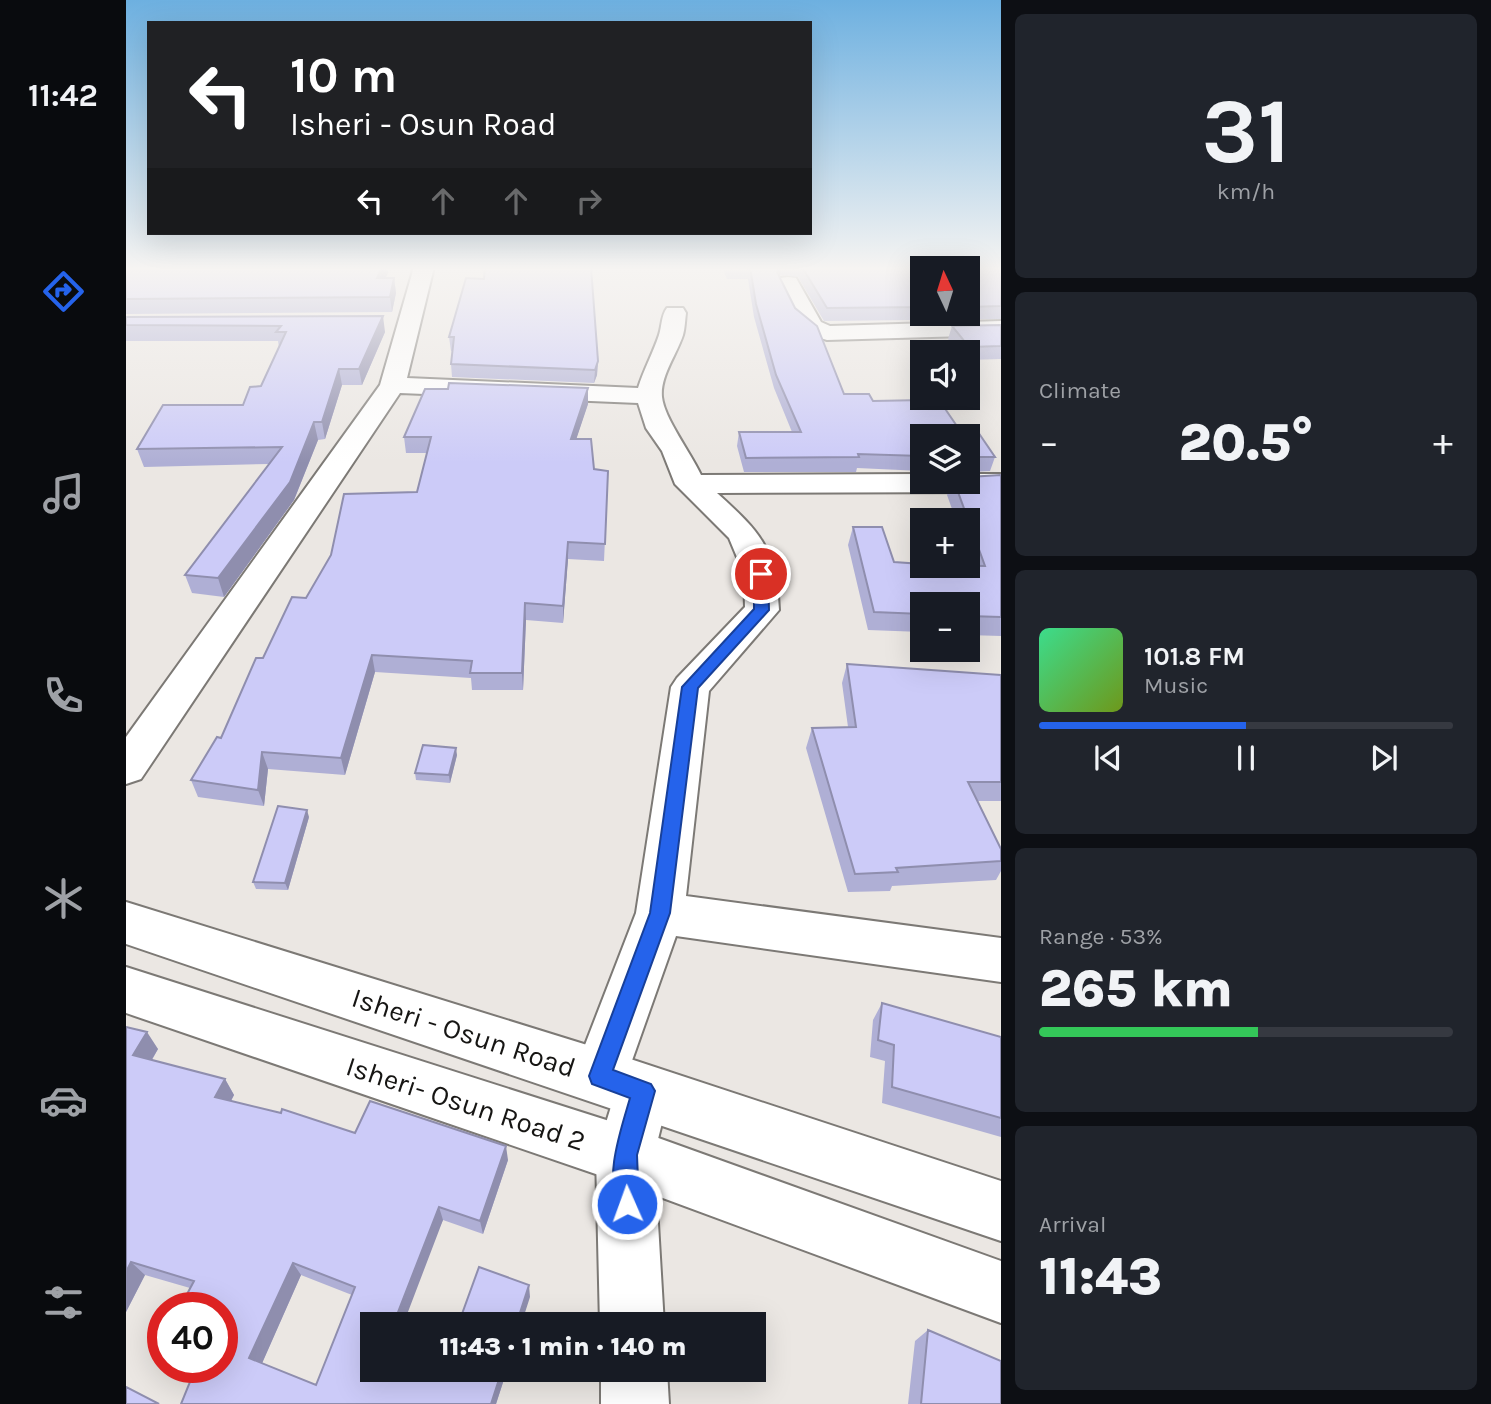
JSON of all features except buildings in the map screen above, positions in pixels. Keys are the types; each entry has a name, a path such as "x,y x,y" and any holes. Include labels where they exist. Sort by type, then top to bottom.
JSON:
{"street":[{"path":"126,768 393,385 396,333"},
{"path":"631,1312 622,1084 660,913 690,687 762,610 761,574 743,534 690,484 676,451 660,428 649,397 659,360 671,333"},
{"path":"826,333 844,333"},
{"path":"393,385 649,397"},
{"path":"690,484 1001,483"},
{"path":"660,913 1001,960"},
{"name":"Isheri - Osun Road","path":"126,923 622,1084 1001,1211"},
{"name":"Isheri- Osun Road 2","path":"126,990 625,1155 1001,1292"},
{"path":"634,1382 635,1404"}],"route":[{"path":"627,1204 625,1155 643,1091 600,1076 660,913 690,687 762,610 761,574"}]}
